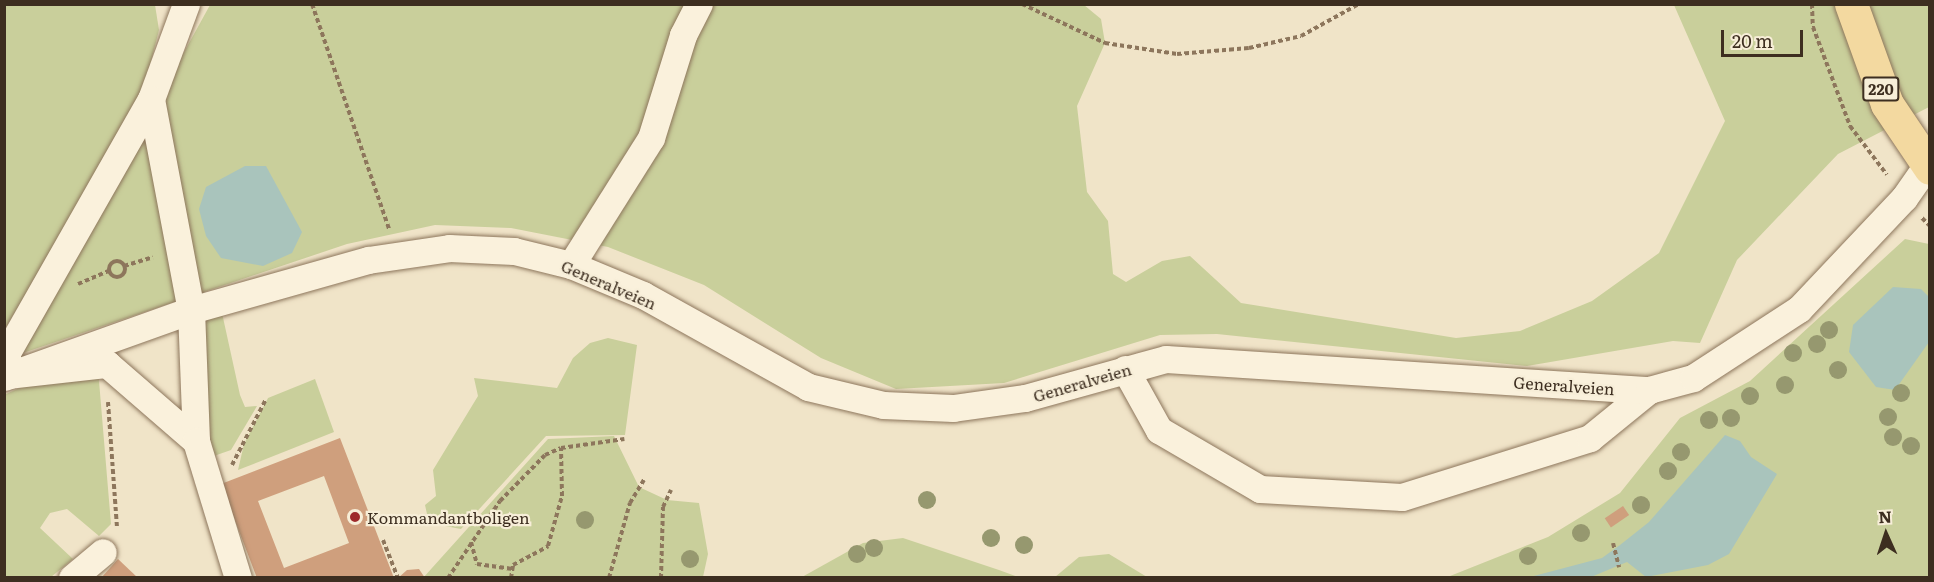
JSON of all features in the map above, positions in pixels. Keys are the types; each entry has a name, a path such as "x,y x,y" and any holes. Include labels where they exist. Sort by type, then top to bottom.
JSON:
{"main road":[{"name":"220","path":"1851,4 1887,104 1928,167"}],"street":[{"path":"571,265 651,138 683,35 699,4"},
{"path":"186,5 151,99 7,353 5,376 107,364 196,441"},
{"path":"151,99 191,310 196,441 238,578"},
{"name":"Generalveien","path":"5,376 191,310 398,255 448,248 514,251 571,265 643,295 808,387 884,405 953,408 1025,398 1166,359 1649,390 1693,378 1799,309 1904,198 1928,167"},
{"path":"1125,369 1159,430 1260,489 1402,497 1590,438 1649,390"},
{"path":"72,578 109,545"}],"path":[{"path":"312,4 398,255"},
{"path":"1022,4 1105,43 1177,54 1249,48 1301,36 1359,4"},
{"path":"1812,4 1813,27 1850,126 1904,198"},
{"path":"114,261 124,266 119,277 109,271 114,261"},
{"path":"109,545 119,519 108,399 117,372"},
{"path":"229,471 266,399"},
{"path":"448,578 500,501 545,455 561,448 624,439"},
{"path":"471,542 477,564 512,569 548,546 562,496 561,448"},
{"path":"609,578 630,503 644,480"},
{"path":"661,578 663,507 671,490"},
{"path":"383,540 398,578"},
{"path":"1613,543 1619,567"},
{"path":"511,578 512,569"}],"green space":[{"path":"5,5 155,5 159,30 142,97 5,329"},
{"path":"210,5 1084,5 1101,19 1105,43 1077,106 1087,192 1108,221 1113,274 1126,282 1162,261 1190,256 1241,303 1456,338 1520,331 1592,301 1659,253 1725,121 1674,5 1929,5 1929,107 1838,154 1737,260 1700,343 1673,341 1527,366 1217,334 1160,335 1004,383 896,389 821,358 704,285 608,247 511,228 435,225 347,244 17,355"},
{"path":"1905,239 1929,244 1929,577 1445,578 1548,537 1620,493 1680,418 1750,381"},
{"path":"222,313 240,395 245,407 257,406 231,450 211,457 201,320"},
{"path":"608,338 637,345 625,435 546,436 461,529 429,523 425,505 436,496 433,470 478,396 474,378 557,388 573,358 590,343"},
{"path":"98,369 111,524 99,536 67,509 50,513 40,528 73,559 51,577 5,577 4,395 52,373"},
{"path":"315,379 334,432 238,470 244,444 268,398"},
{"path":"614,436 639,487 667,500 699,503 708,554 703,577 423,578 548,439"},
{"path":"903,538 1018,577 802,577 863,543"},
{"path":"1109,554 1147,577 1055,577 1079,557"}],"water":[{"path":"245,166 266,166 302,232 292,253 263,266 221,258 206,236 199,209 206,187"},
{"path":"1893,287 1921,289 1930,298 1929,342 1895,390 1876,387 1849,352 1853,325"},
{"path":"1725,435 1740,441 1751,457 1777,474 1729,554 1708,565 1646,577 1627,562 1591,577 1530,577 1602,558 1620,545 1649,522"}],"building":[{"name":"Kommandantboligen","path":"340,438 394,578 257,578 221,484","holes":["324,476 349,543 284,568 258,501"]},
{"path":"1623,506 1629,515 1611,527 1605,518"},
{"path":"118,559 138,578 101,578"},
{"path":"419,569 425,578 398,578 407,570"}],"place":[{"name":"Kommandantboligen","path":"355,517"}]}
